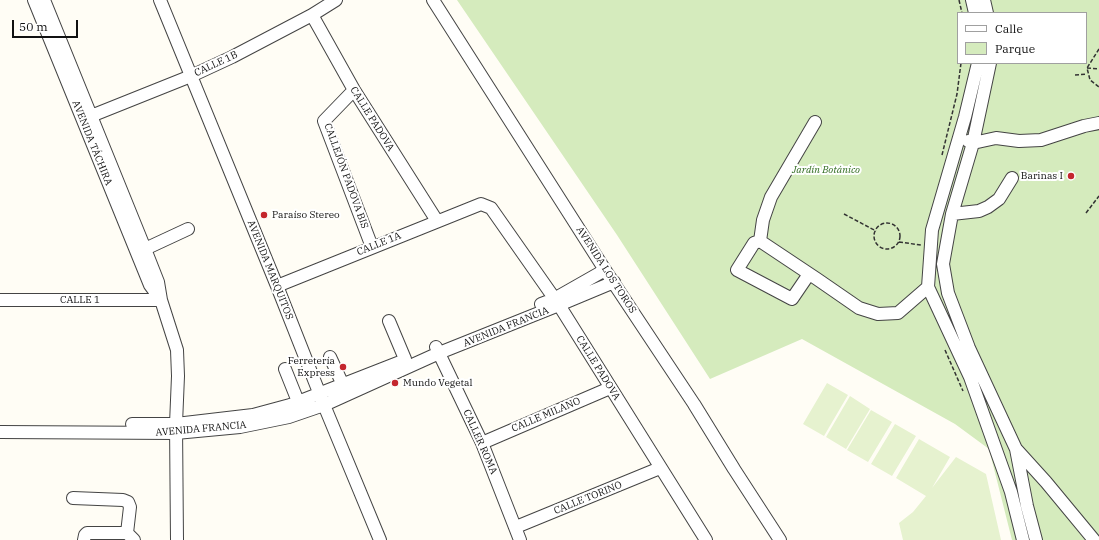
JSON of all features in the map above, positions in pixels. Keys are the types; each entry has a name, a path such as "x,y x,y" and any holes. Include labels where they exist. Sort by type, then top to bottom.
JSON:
{"street":[{"name":"AVENIDA TÁCHIRA","path":"34,0 154,284"},
{"path":"44,0 145,249 154,284 161,300 177,350 177,540"},
{"name":"AVENIDA MARQUITOS","path":"160,0 278,286 322,400 380,540"},
{"name":"CALLE 1B","path":"91,116 191,76 232,57 312,15 336,0"},
{"name":"AVENIDA LOS TOROS","path":"433,0 605,270 694,404 780,540"},
{"path":"972,0 975,12"},
{"path":"984,0 987,12"},
{"name":"CALLE PADOVA","path":"312,15 354,90 437,221"},
{"path":"978,64 965,117 932,230 928,287 970,377 1011,492 1023,540"},
{"path":"990,64 973,143 952,214 943,264 948,293 969,348 1016,449 1027,506 1036,540"},
{"name":"CALLEJÓN PADOVA BIS","path":"354,90 324,121 372,247"},
{"path":"965,117 978,121 996,138"},
{"path":"760,241 762,220 771,197 815,122"},
{"path":"958,139 973,143 996,138 1019,141 1041,140 1084,126 1099,123"},
{"path":"952,214 979,211 988,207 999,199 1012,178"},
{"name":"CALLE PADOVA","path":"481,204 491,208 557,302 706,540"},
{"name":"CALLE 1A","path":"278,286 481,204"},
{"path":"145,249 188,229"},
{"path":"760,241 859,308 878,314 898,313 928,287"},
{"path":"760,241 754,243 737,270 792,299 809,274"},
{"name":"AVENIDA FRANCIA","path":"557,302 605,270"},
{"name":"AVENIDA FRANCIA","path":"0,432 240,427 289,417 301,407 322,400 437,350 557,302 614,282"},
{"name":"CALLE 1","path":"0,300 161,300"},
{"path":"389,321 406,359"},
{"name":"AVENIDA FRANCIA","path":"322,400 343,385 406,359 437,350"},
{"name":"CALLER ROMA","path":"437,350 482,443 520,540"},
{"path":"330,357 343,385"},
{"path":"285,369 301,407"},
{"name":"CALLE MILANO","path":"482,443 610,388"},
{"name":"AVENIDA FRANCIA","path":"0,425 176,428"},
{"path":"1016,449 1046,482 1094,540"},
{"name":"CALLE TORINO","path":"516,527 660,468"},
{"path":"73,498 124,500 128,502 130,507 130,537 87,533 84,540"}],"path":[{"path":"959,0 962,12"},
{"path":"1099,49 1087,68 1087,74 1090,80 1099,87"},
{"path":"1087,68 1099,70"},
{"path":"1075,75 1087,74"},
{"path":"1086,213 1099,196"},
{"path":"844,214 876,231"},
{"path":"885,224 893,225 899,231 899,242 892,248 882,248 876,241 876,231 878,227 885,224"},
{"path":"899,242 923,246"}],"green space":[{"name":"Jardín Botánico","path":"457,0 1099,0 1099,540 1012,540 989,449 955,424 802,339 710,379 617,235"},
{"path":"827,383 848,395 824,436 803,424"},
{"path":"850,396 870,409 846,449 826,437"},
{"path":"871,410 892,422 868,462 847,450"},
{"path":"895,424 916,436 892,476 871,464"},
{"path":"919,439 950,457 932,488 956,457 986,474 1001,540 903,540 899,523 913,512 926,496 896,478"}],"place":[{"name":"Barinas I","path":"1071,176"},
{"name":"Paraíso Stereo","path":"264,215"},
{"name":"Ferretería Express","path":"343,367"},
{"name":"Mundo Vegetal","path":"395,383"}]}
